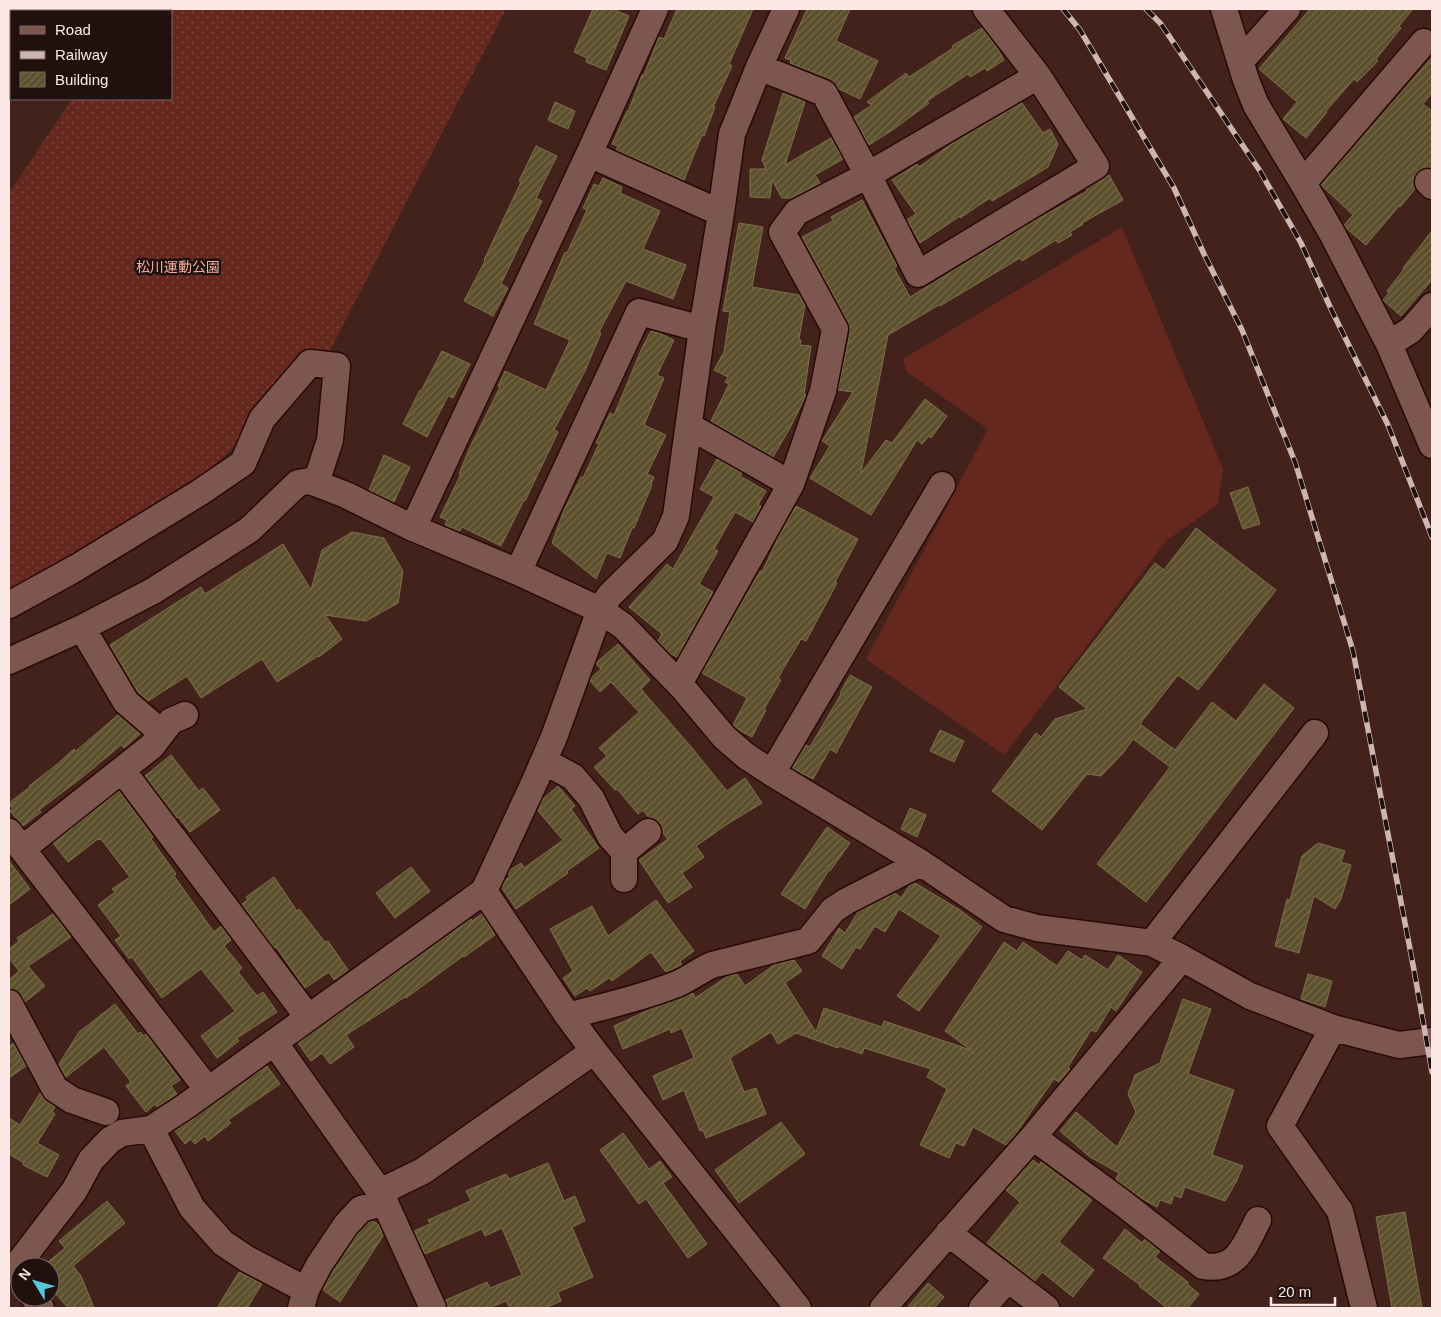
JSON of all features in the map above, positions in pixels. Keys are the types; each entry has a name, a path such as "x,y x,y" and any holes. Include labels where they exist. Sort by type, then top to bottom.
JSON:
{"street":[{"path":"413,528 656,9"},
{"path":"27,1257 74,1192 91,1160 110,1140 122,1132 151,1129 484,891 554,737 600,610 610,595 665,541 676,516 732,134 759,67 786,9"},
{"path":"759,67 824,93 918,274 1096,166 1038,76 986,9"},
{"path":"1224,9 1256,105 1332,234 1389,344 1432,444"},
{"path":"1240,61 1287,9"},
{"path":"1303,183 1424,42"},
{"path":"679,684 791,484 823,391 835,329 782,232 797,212 868,175 1038,76"},
{"path":"589,154 721,213"},
{"path":"1389,344 1411,330 1432,306"},
{"path":"518,572 639,312 702,329"},
{"path":"9,605 76,568 243,463 262,419 310,363 337,366 330,440 316,483"},
{"path":"689,426 791,484"},
{"path":"9,662 82,628 153,591 249,530 298,483 310,481 346,495 413,528 518,572 600,610 623,626 679,684 724,736 746,756 921,863 1004,919 1037,928 1152,943 1250,996 1333,1028 1399,1045 1432,1041"},
{"path":"772,773 942,485"},
{"path":"82,628 126,702 162,733"},
{"path":"185,715 171,721 152,746 122,770 15,840 208,1090"},
{"path":"1152,943 1315,733"},
{"path":"544,761 573,777 590,798 610,836 624,852 624,879"},
{"path":"122,770 308,1017"},
{"path":"624,852 648,832"},
{"path":"568,1016 650,994 680,983 712,965 808,941 833,910 921,863"},
{"path":"484,891 568,1016 594,1051 798,1308"},
{"path":"883,1308 1033,1137 1182,958"},
{"path":"9,1003 15,1030 55,1089 72,1100 106,1112"},
{"path":"1333,1028 1280,1126 1340,1211 1364,1308"},
{"path":"274,1042 383,1197 433,1308"},
{"path":"151,1129 192,1208 223,1243 304,1299 319,1265 346,1225 361,1210 423,1171 594,1051"},
{"path":"1033,1137 1204,1266 1213,1268 1224,1266 1240,1254 1258,1220"},
{"path":"948,1233 1046,1308"},
{"path":"982,1308 1008,1279"}],"green space":[{"name":"松川運動公園","path":"506,9 326,358 147,530 9,605 9,193 71,100 172,100 172,10 132,10"},
{"path":"1122,227 1223,469 1218,504 1166,541 1004,755 866,659 988,429 907,372 903,359"}],"building":[{"path":"593,9 613,9 629,16 606,70 586,62 587,58 574,52"},
{"path":"677,9 753,9 729,64 732,66 713,107 715,107 704,136 702,135 684,180 616,150 618,146 612,144 628,112 659,37 664,39"},
{"path":"807,9 850,9 836,41 878,61 860,99 839,89 830,79 790,63 791,60 785,58"},
{"path":"1310,9 1413,9 1399,26 1401,28 1376,59 1378,61 1357,82 1354,79 1326,111 1306,138 1283,119 1297,102 1259,69"},
{"path":"982,28 1004,60 987,71 985,68 970,77 968,74 927,101 929,103 869,145 854,117 872,105 867,102 906,73 909,77 953,48 952,46"},
{"path":"1432,57 1432,93 1423,104 1432,111 1432,168 1424,168 1417,172 1413,179 1415,189 1366,245 1344,225 1353,215 1321,185"},
{"path":"783,93 805,102 785,165 831,138 843,159 815,175 820,183 791,198 782,198 772,180 770,198 750,197 750,169 766,169 762,160"},
{"path":"555,102 575,111 568,129 548,120"},
{"path":"1022,103 1043,133 1050,129 1058,144 1048,167 992,201 990,198 920,243 907,220 916,214 892,180 917,164 919,167 950,145"},
{"path":"536,146 557,156 536,198 542,201 501,284 508,288 493,316 464,301 485,261"},
{"path":"1109,175 1123,200 1082,223 1070,232 1072,235 1058,243 1056,240 1022,261 1020,258 888,335 861,473 886,440 892,443 925,399 947,416 931,438 929,436 922,444 917,440 871,515 810,478 830,446 822,441 853,392 838,390 850,333 848,322 802,237 833,221 831,217 862,200 897,266 894,268 910,297 1087,191 1086,189"},
{"path":"603,178 622,187 620,193 660,211 643,249 686,265 673,299 626,281 599,332 601,333 585,371 554,430 558,432 501,546 462,527 460,531 445,525 447,520 440,517 461,474 459,474 470,447 500,387 498,386 505,371 546,390 562,357 570,340 534,324 565,252 567,253 587,210 583,208 594,184 599,186"},
{"path":"739,223 763,227 752,287 799,295 805,305 799,339 801,340 800,345 811,346 804,394 806,395 773,457 711,421 729,384 725,382 728,377 714,370 724,352 730,312 723,311"},
{"path":"1432,231 1432,280 1401,316 1383,300 1403,268"},
{"path":"651,331 674,340 657,375 664,378 644,425 666,435 647,474 654,477 652,485 620,558 607,553 596,579 552,543 564,510 581,477 583,478 599,444 596,443 610,413 614,415"},
{"path":"442,351 470,364 453,398 448,396 427,437 403,424"},
{"path":"384,455 410,467 394,502 369,490"},
{"path":"717,459 742,473 740,476 766,491 758,505 761,506 753,522 735,512 714,549 718,551 699,584 713,592 677,657 671,654 658,641 662,634 629,607 667,564 673,569 714,497 700,489"},
{"path":"1248,487 1260,524 1243,529 1230,493"},
{"path":"796,506 858,539 806,641 801,639 778,678 781,680 764,709 766,710 752,737 733,725 747,698 702,673 760,571 762,572"},
{"path":"1196,528 1276,590 1198,690 1178,675 1140,724 1175,750 1212,702 1236,721 1264,684 1294,708 1146,902 1097,864 1170,767 1133,739 1123,753 1101,776 1087,774 1042,830 992,791 1036,733 1041,737 1055,719 1087,709 1059,687 1155,563 1164,570"},
{"path":"352,532 384,538 403,571 398,603 366,621 325,615 342,639 319,657 277,682 262,659 201,698 187,676 148,701 138,692 110,645 201,587 205,594 283,544 311,590 322,550"},
{"path":"618,644 650,680 641,689 727,791 745,778 762,803 696,846 704,857 682,873 692,887 668,903 639,860 668,839 663,833 660,823 654,818 649,818 643,810 638,814 617,789 615,790 594,767 607,756 599,748 639,712 611,682 600,692 590,681 601,669 596,664 597,662"},
{"path":"850,675 872,687 836,753 830,749 813,779 792,768 806,745 810,747"},
{"path":"118,715 140,734 124,748 121,745 39,810 41,812 23,826 10,811 13,809 9,803 74,749 76,751"},
{"path":"940,730 964,741 954,762 930,751"},
{"path":"171,755 199,791 203,788 220,810 190,832 145,776"},
{"path":"558,786 575,806 571,809 599,848 567,871 568,873 516,909 502,888 505,880 510,877 508,874 510,870 521,863 524,868 563,840 538,811 543,799"},
{"path":"119,791 153,837 151,839 176,874 174,876 214,932 221,926 231,940 224,946 242,968 238,972 257,996 263,992 277,1012 237,1038 239,1041 217,1058 201,1036 235,1011 201,969 162,998 132,957 129,959 115,940 121,936 98,905 115,892 112,889 130,877 101,839 98,839 68,862 53,843"},
{"path":"910,808 926,815 917,837 901,829"},
{"path":"827,827 850,843 829,870 805,909 781,894"},
{"path":"1318,843 1345,851 1341,862 1351,865 1341,899 1335,909 1314,896 1299,953 1275,946 1287,899 1290,900 1302,856"},
{"path":"9,861 30,889 9,905"},
{"path":"411,867 430,891 395,918 376,893"},
{"path":"274,877 297,911 299,909 325,942 328,941 348,970 334,980 329,972 305,988 242,904 248,900 246,897"},
{"path":"915,883 960,910 982,927 919,1011 897,996 941,936 899,909 885,932 875,926 860,949 856,947 842,969 822,956 839,928 845,933 858,912 895,893 901,898 909,886"},
{"path":"656,900 694,951 680,961 682,965 666,972 651,952 612,981 609,978 590,991 587,988 575,996 563,978 573,971 550,929 592,906 608,936"},
{"path":"53,914 71,937 28,966 45,986 25,1002 17,991 9,988 9,980 19,971 9,958 9,949 19,941 17,938"},
{"path":"482,914 495,935 406,998 346,1035 354,1047 330,1064 322,1053 311,1061 298,1043 471,919 472,921"},
{"path":"1004,942 1017,951 1023,942 1057,966 1068,951 1082,960 1085,955 1108,970 1118,955 1142,972 1116,1011 1111,1007 1096,1032 1091,1030 1068,1067 1070,1069 1059,1082 1054,1079 1006,1145 973,1127 964,1146 956,1143 949,1158 920,1145 947,1089 927,1077 931,1069 864,1048 862,1054 839,1046 838,1048 796,1033 778,1044 771,1032 730,1058 744,1092 756,1088 766,1114 706,1138 703,1130 700,1131 684,1090 663,1100 653,1076 694,1058 682,1028 671,1033 670,1029 623,1049 614,1026 653,1008 693,993 695,998 728,976 737,974 745,986 774,965 794,960 802,971 785,983 816,1032 824,1008 882,1027 884,1021 971,1050 945,1031"},
{"path":"1308,974 1332,981 1325,1007 1301,999"},
{"path":"1183,999 1211,1009 1188,1074 1234,1090 1212,1155 1243,1166 1225,1201 1185,1187 1181,1198 1174,1195 1171,1204 1160,1200 1157,1207 1118,1181 1116,1179 1119,1173 1090,1157 1060,1131 1076,1112 1117,1147 1136,1112 1128,1094 1135,1075 1160,1063"},
{"path":"115,1004 138,1034 140,1032 144,1036 146,1034 180,1080 171,1086 177,1094 157,1107 155,1104 146,1112 126,1086 131,1082 104,1047 66,1077 59,1064 79,1032"},
{"path":"13,1043 26,1066 9,1078 9,1047"},
{"path":"267,1066 280,1084 228,1120 231,1123 208,1141 205,1136 195,1144 191,1139 185,1144 175,1131"},
{"path":"40,1093 46,1101 55,1107 52,1112 55,1114 37,1143 59,1155 47,1177 23,1165 24,1163 9,1154 9,1118 20,1125"},
{"path":"781,1122 805,1154 739,1203 715,1170"},
{"path":"623,1133 649,1169 660,1161 672,1177 663,1183 707,1244 688,1258 646,1199 639,1204 600,1150"},
{"path":"1033,1160 1039,1165 1041,1162 1092,1200 1059,1242 1094,1270 1073,1297 1042,1272 1035,1281 987,1243 1020,1202 1006,1190"},
{"path":"548,1163 564,1201 575,1196 585,1221 572,1227 593,1277 558,1292 561,1301 545,1308 510,1308 506,1301 489,1308 448,1308 446,1300 487,1282 490,1288 522,1275 502,1228 485,1236 482,1229 425,1254 414,1231 430,1224 428,1220 471,1201 466,1191 506,1174 509,1179"},
{"path":"107,1201 125,1223 73,1266 81,1276 94,1308 68,1308 60,1299 60,1257 54,1257 65,1248 59,1241"},
{"path":"1405,1212 1422,1308 1392,1308 1376,1217"},
{"path":"373,1221 379,1225 383,1236 340,1302 323,1290 358,1234 369,1222"},
{"path":"1125,1229 1142,1243 1145,1239 1160,1251 1155,1257 1188,1282 1187,1284 1199,1294 1188,1308 1167,1308 1140,1285 1103,1258"},
{"path":"239,1272 262,1284 247,1308 217,1308"},
{"path":"928,1283 944,1297 934,1308 907,1308"}],"railway":[{"path":"1063,9 1080,30 1174,188 1242,330 1295,462 1353,651 1432,1072"},
{"path":"1146,9 1161,24 1260,171 1301,243 1388,425 1432,537"}]}
